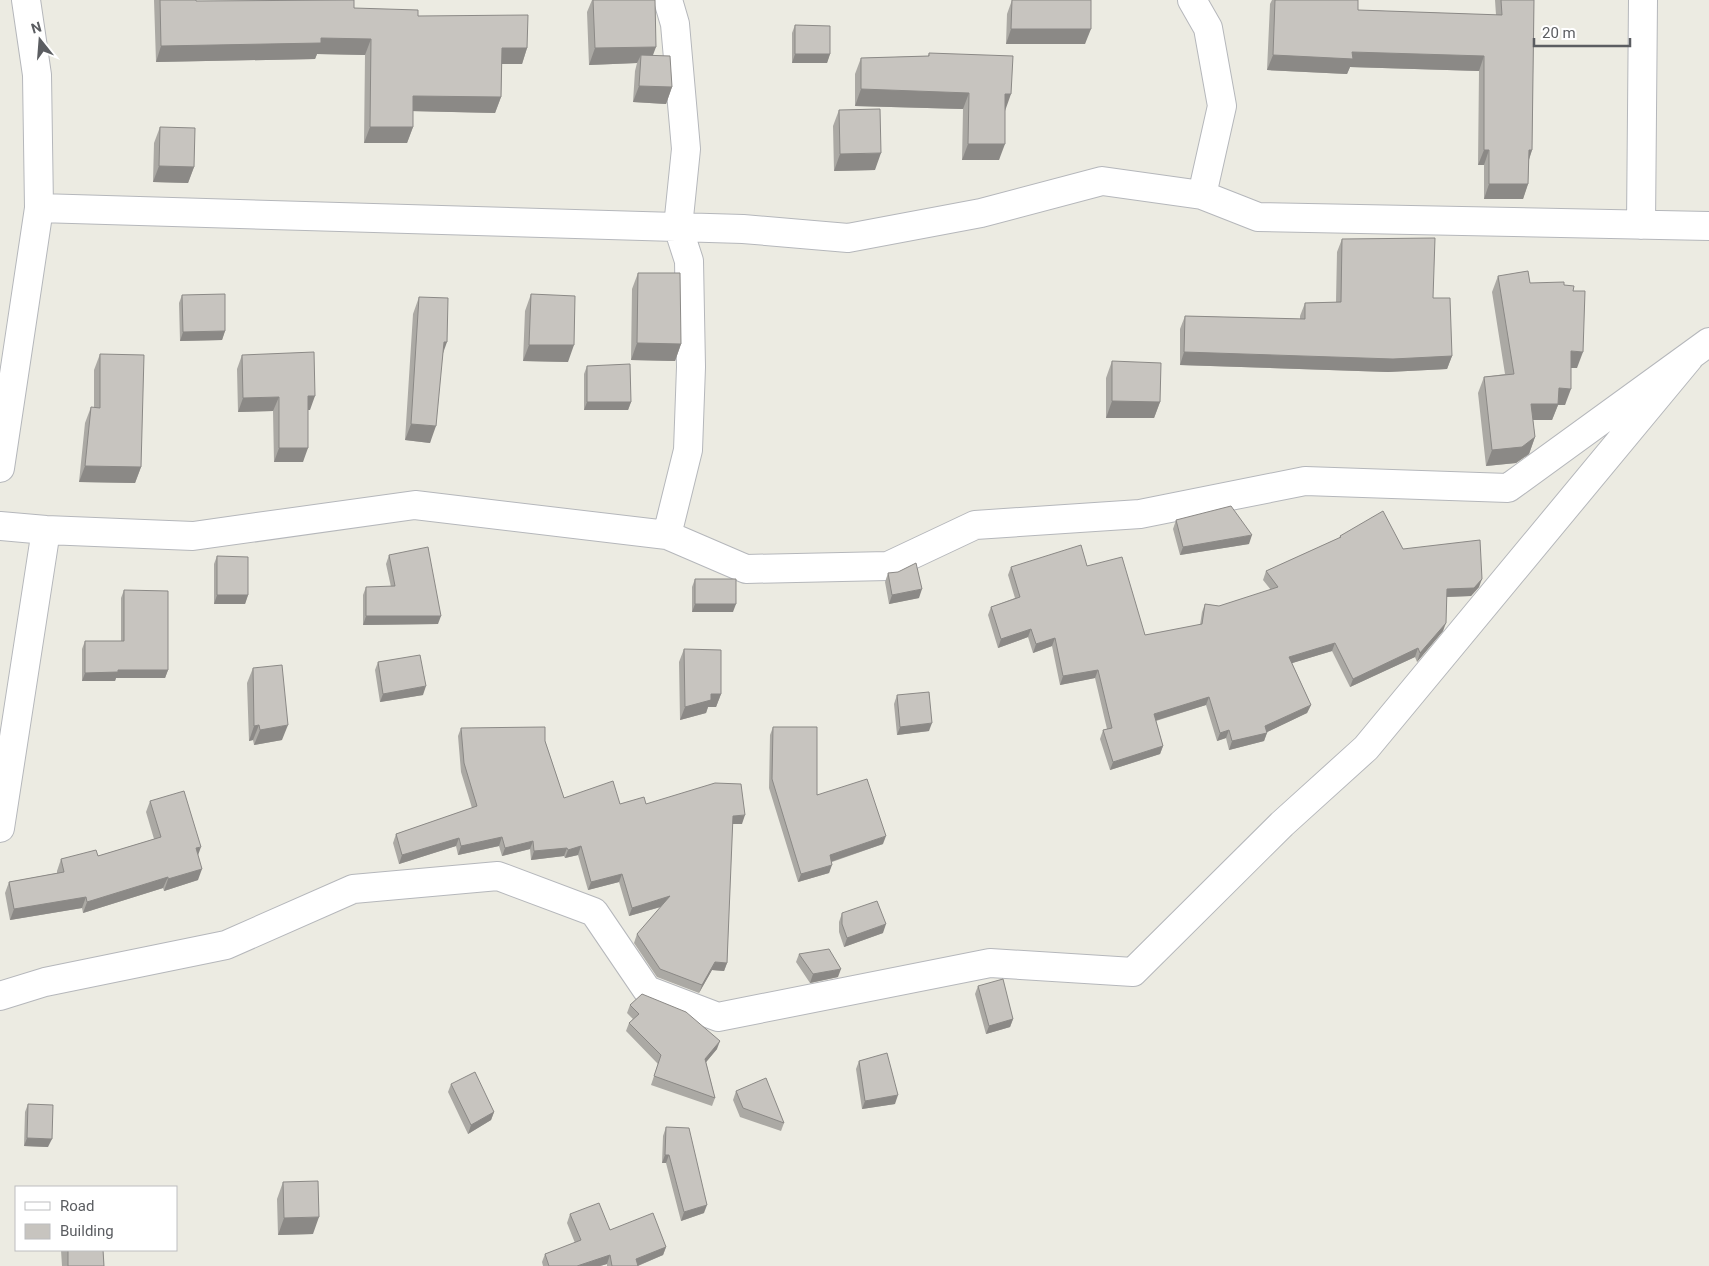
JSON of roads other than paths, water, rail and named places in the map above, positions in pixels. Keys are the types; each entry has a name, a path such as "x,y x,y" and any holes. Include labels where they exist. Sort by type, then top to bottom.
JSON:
{"street":[{"path":"0,468 39,208 37,76 26,0"},
{"path":"667,535 688,450 689,261 678,227 686,149 675,24 668,0"},
{"path":"1192,0 1208,28 1222,106 1202,195"},
{"path":"1641,225 1643,0"},
{"path":"39,208 743,229 848,238 981,213 1102,181 1202,195 1258,217 1709,226"},
{"path":"0,526 46,530 192,536 415,505 667,535 746,570 888,566 975,525 1140,514 1305,481 1508,488 1699,350"},
{"path":"0,996 45,982 226,945 353,889 498,876 594,912 647,990 718,1017 990,962 1133,972 1282,824 1366,748 1699,350"},
{"path":"0,828 46,530"}]}
